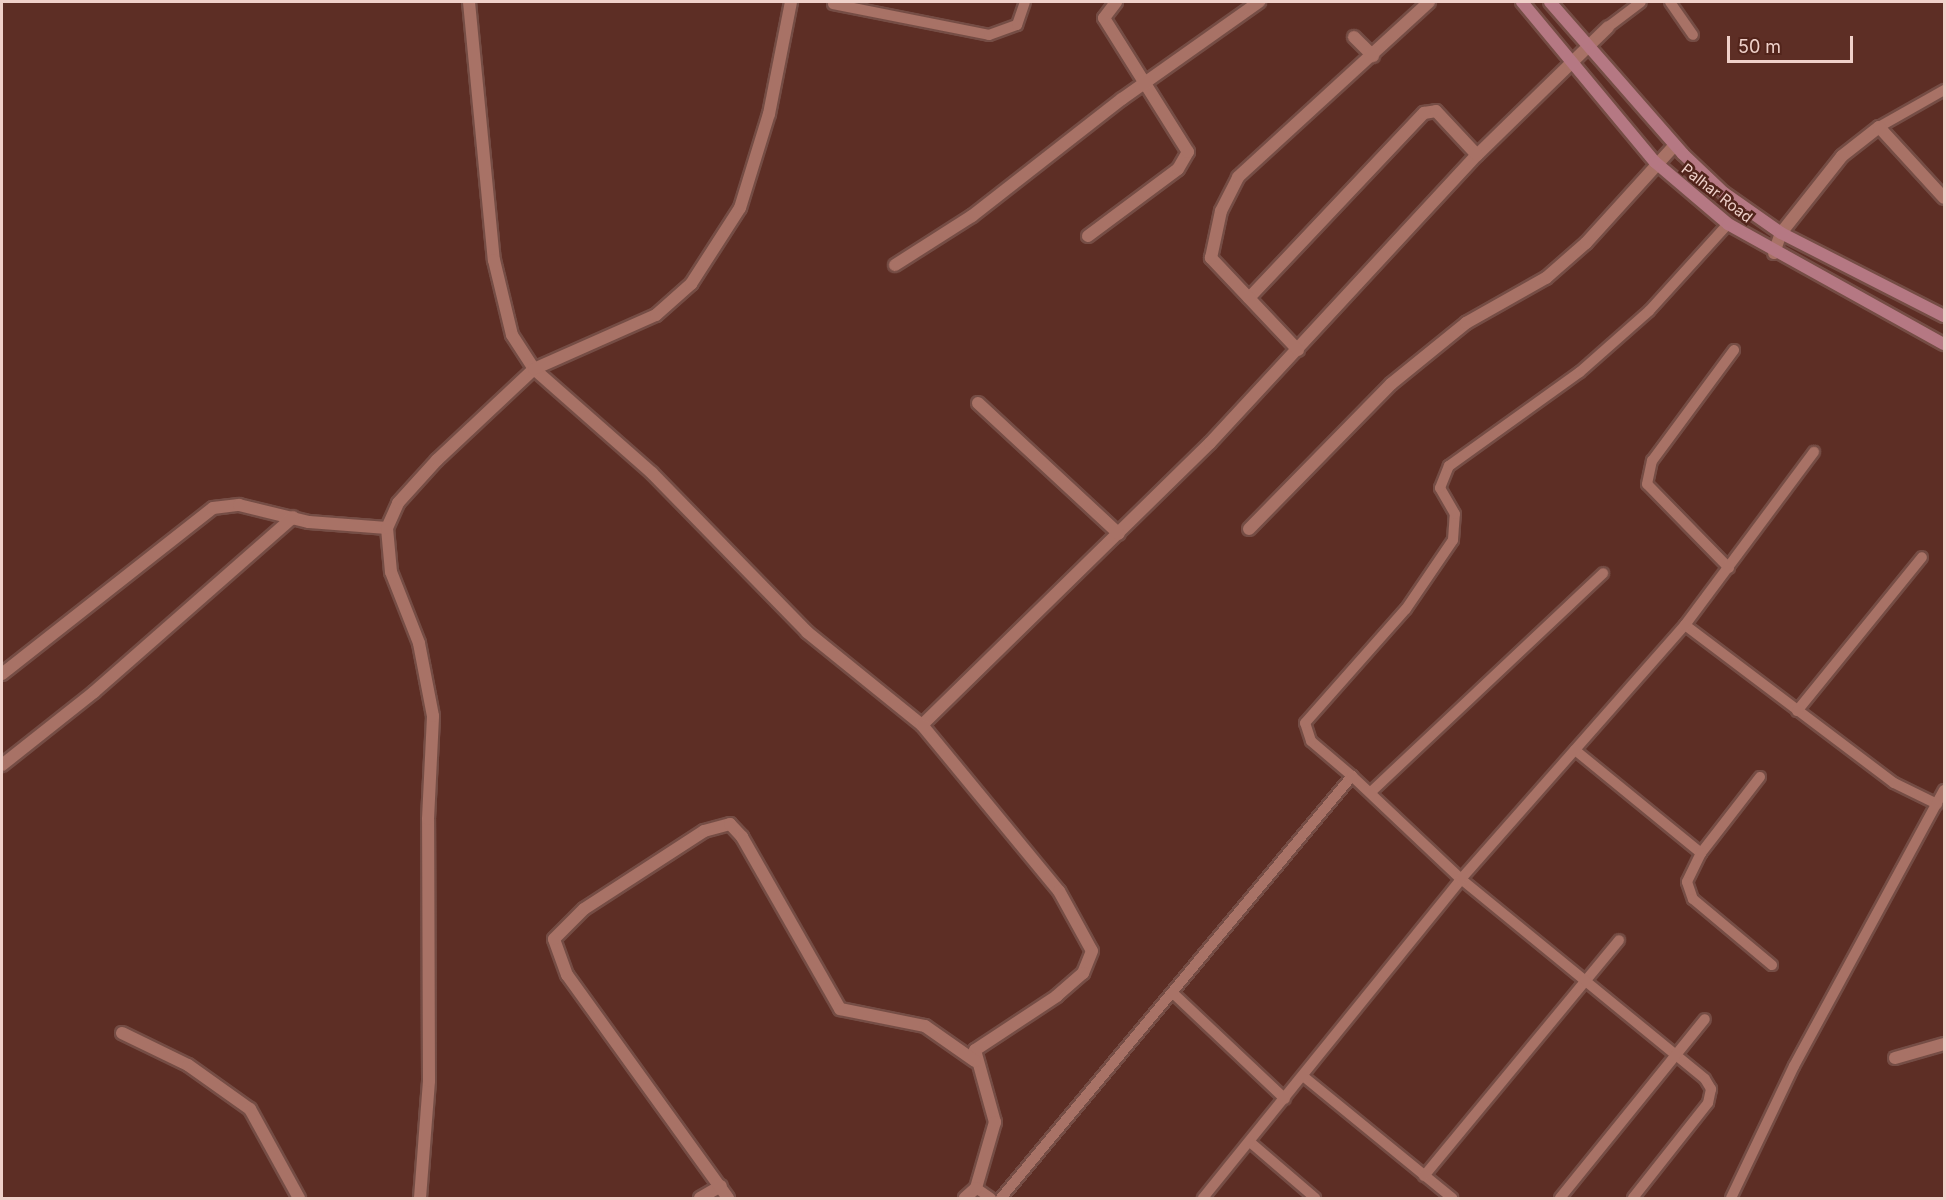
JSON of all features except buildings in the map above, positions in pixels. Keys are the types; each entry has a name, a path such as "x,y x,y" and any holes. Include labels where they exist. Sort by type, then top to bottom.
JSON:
{"main road":[{"name":"Palhar Road","path":"1522,2 1655,162 1728,224 1774,253 1944,344"},
{"name":"Palhar Road","path":"1550,2 1675,145 1724,193 1781,233 1944,316"}],"street":[{"path":"469,2 494,260 512,335 534,369 652,473 807,632 922,724 1059,891 1092,951 1083,973 987,1038 975,1050 975,1061 995,1122 976,1188 965,1198"},
{"path":"420,1198 429,1081 428,819 433,716 419,643 391,572 387,528 398,503 437,460 534,369 656,315 691,284 718,247 740,208 769,114 791,2"},
{"path":"1088,236 1178,169 1188,152 1145,87 1104,18 1116,2"},
{"path":"895,265 972,216 1122,99 1145,87 1259,2"},
{"path":"1298,350 1211,258 1228,193 1238,177 1373,56 1429,2"},
{"path":"922,724 1119,534 1298,350 1477,155 1586,43 1608,27"},
{"path":"1354,37 1373,56"},
{"path":"1250,298 1424,113 1436,111 1477,155"},
{"path":"1774,253 1781,233 1842,156 1879,127 1944,198"},
{"path":"1249,529 1391,384 1466,323 1546,278 1586,243 1655,162 1675,145"},
{"path":"978,403 1119,534"},
{"path":"2,674 213,508 239,505 293,517 387,528"},
{"path":"2,765 94,692 293,517"},
{"path":"728,1198 567,975 554,939 584,909 704,831 730,824 742,837 840,1009 925,1026 975,1061"},
{"path":"122,1033 198,1071 250,1109 299,1198"},
{"path":"1895,1058 1944,1044"},
{"path":"700,1198 721,1186"}],"lane":[{"path":"833,4 989,35 1017,25 1025,2"},
{"path":"1608,27 1641,2"},
{"path":"1670,2 1694,35"},
{"path":"1879,127 1944,90"},
{"path":"1633,1198 1708,1103 1710,1089 1705,1079 1461,879 1371,792 1311,741 1305,723 1406,609 1453,540 1455,514 1440,488 1449,466 1572,379 1649,311 1728,224"},
{"path":"1729,568 1647,484 1652,461 1734,350"},
{"path":"1203,1198 1461,879 1685,625 1814,452"},
{"path":"1797,711 1922,557"},
{"path":"1371,792 1603,573"},
{"path":"1685,625 1894,783 1937,804"},
{"path":"1575,750 1701,853"},
{"path":"1001,1198 1352,776"},
{"path":"1760,777 1701,853 1687,882 1693,899 1772,964"},
{"path":"1731,1198 1794,1066 1944,790"},
{"path":"1425,1176 1587,982 1618,940"},
{"path":"1173,993 1285,1099"},
{"path":"1560,1198 1706,1019"},
{"path":"1303,1076 1452,1198"},
{"path":"1250,1142 1315,1198"},
{"path":"976,1188 991,1198"}]}
